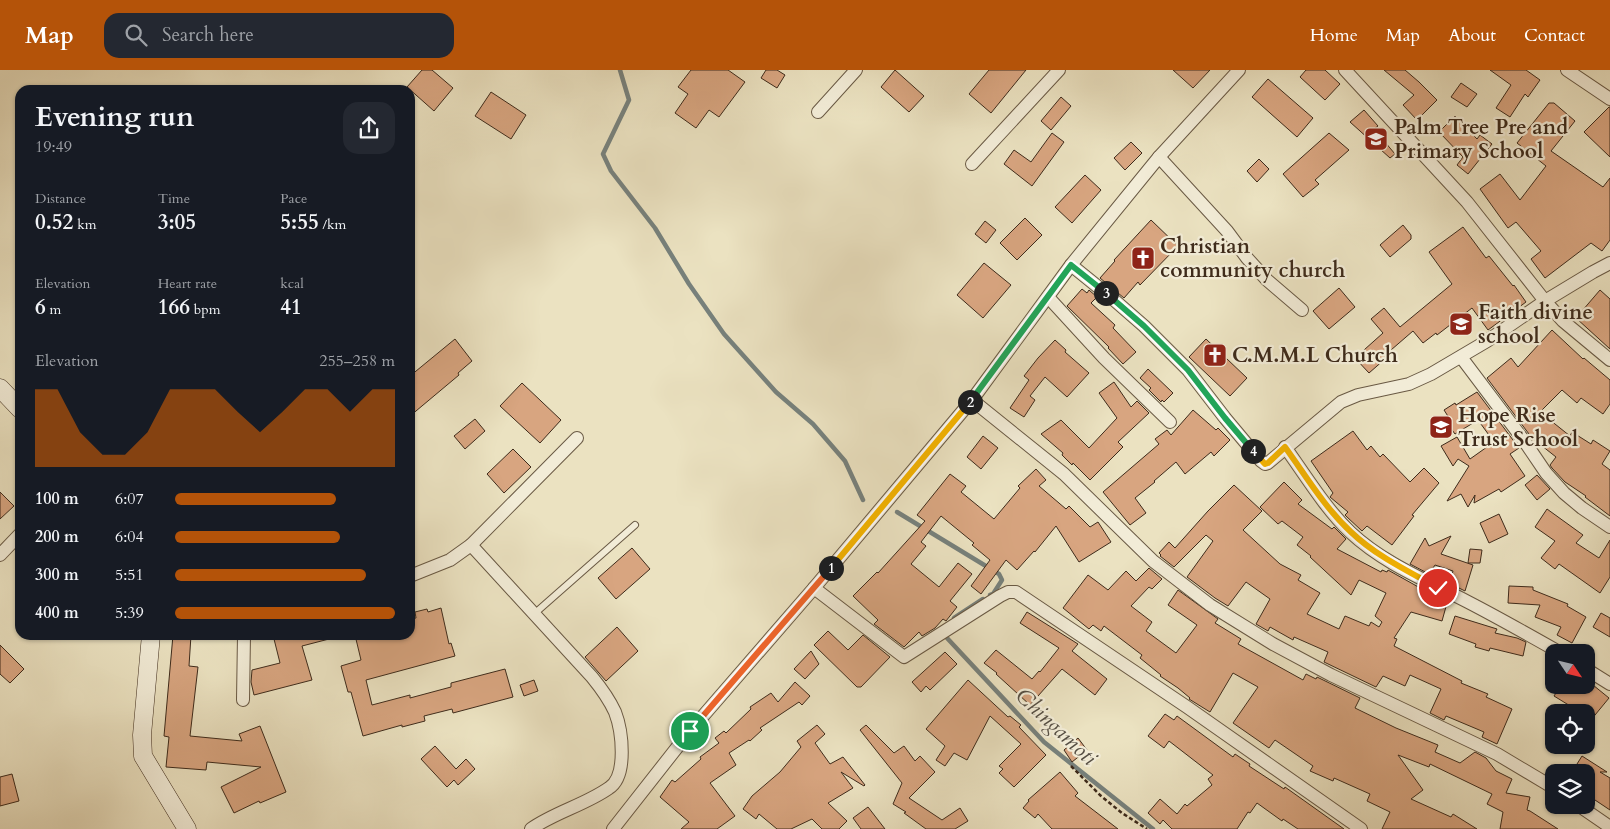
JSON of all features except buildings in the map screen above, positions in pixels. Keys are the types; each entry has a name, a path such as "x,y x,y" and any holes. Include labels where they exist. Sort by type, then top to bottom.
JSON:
{"street":[{"path":"818,112 856,70"},
{"path":"972,164 1059,70"},
{"path":"613,829 690,731 814,588 972,400 1071,265 1159,157 1239,70"},
{"path":"1346,70 1466,202 1563,321 1610,360"},
{"path":"1567,70 1610,99"},
{"path":"1159,157 1227,231 1247,258 1267,280 1302,310"},
{"path":"1071,265 1119,304 1188,370 1225,418 1265,464 1341,402 1358,395 1409,384 1431,374 1487,341 1545,301 1610,263"},
{"path":"1048,297 1104,358 1170,422"},
{"path":"1461,357 1552,480 1582,508 1610,527"},
{"path":"0,388 15,404"},
{"path":"972,400 1064,474 1153,561 1210,604 1273,644 1330,676 1497,754 1545,783"},
{"path":"415,574 450,560 471,545 577,438"},
{"path":"1285,447 1332,513 1373,551 1545,645"},
{"path":"0,555 15,539"},
{"path":"471,545 592,676 606,694 619,727 622,761 620,774 611,787 547,818 530,829"},
{"path":"814,588 904,657 1000,596 1008,592 1016,592 1187,707 1361,829"},
{"path":"151,640 142,735 143,756 186,829"},
{"path":"243,700 244,640"},
{"path":"1595,675 1610,684"},
{"path":"1591,814 1610,828"}],"lane":[{"path":"534,614 635,525"}],"path":[{"path":"1072,766 1101,796 1122,813 1147,829"}],"waterway":[{"path":"620,70 629,100 603,154 611,171 655,228 689,284 724,334 776,392 813,424 845,461 863,500"},
{"name":"Chingamoti","path":"897,512 999,574 1002,580 993,594 990,595"},
{"name":"Chingamoti","path":"954,618 983,599"},
{"name":"Chingamoti","path":"947,638 1044,742 1153,829"}],"place":[{"name":"Palm Tree Pre and Primary School","path":"1376,139"},
{"name":"Christian community church","path":"1143,258"},
{"name":"Faith divine school","path":"1461,324"},
{"name":"C.M.M.L Church","path":"1215,355"},
{"name":"Hope Rise Trust School","path":"1441,427"}],"route":[{"path":"690,731 814,588 972,400 1071,265 1113,298 1188,370 1261,461 1265,464 1268,463 1285,447 1332,513 1351,532 1373,551 1438,588"}]}
